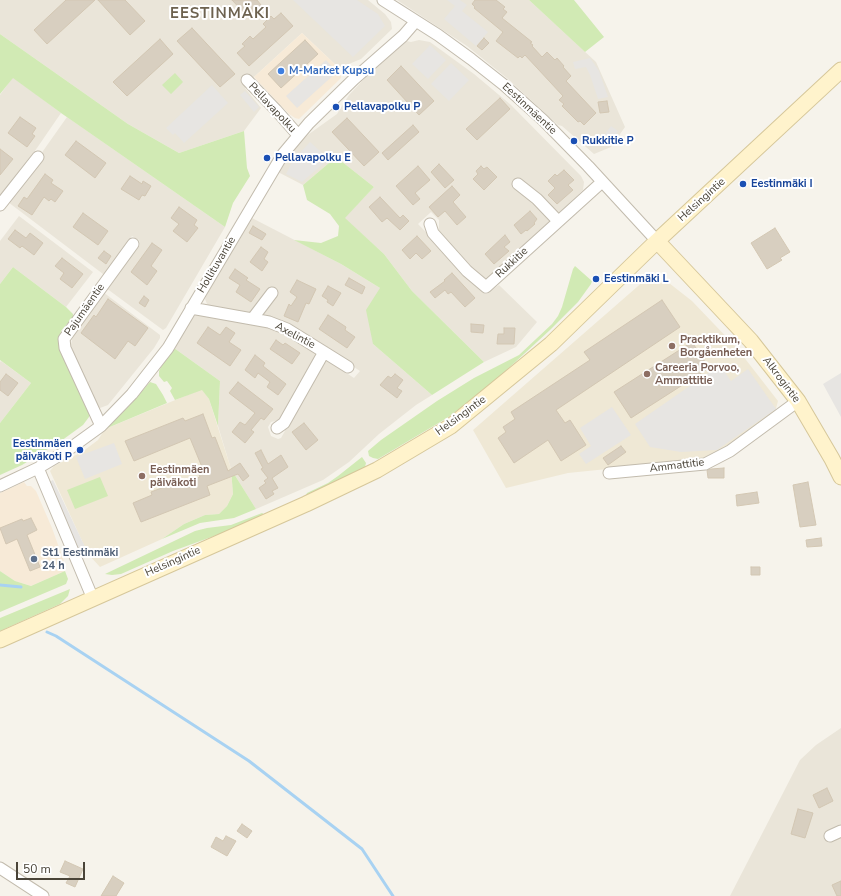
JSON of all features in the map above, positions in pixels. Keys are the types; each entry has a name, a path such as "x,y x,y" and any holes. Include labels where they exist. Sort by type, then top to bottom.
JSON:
{"main road":[{"name":"Helsingintie","path":"0,640 313,501 377,470 451,426 551,344 657,241 841,70"},
{"name":"Alkrogintie","path":"657,241 751,341 798,401 841,476"}],"street":[{"name":"Eestinmäentie","path":"383,0 444,39 504,85 543,120 657,241"},
{"name":"Hollituvantie","path":"0,486 38,468 65,452 101,426 132,394 150,373 168,348 283,154 298,135 340,93 403,36 416,22"},
{"name":"Pellavapolku","path":"247,80 298,135"},
{"path":"0,205 38,157"},
{"name":"Rukkitie","path":"430,224 433,233 467,271 486,287 602,182"},
{"path":"518,184 537,199 558,221"},
{"name":"Pajumäentie","path":"101,426 65,348 64,339 133,244"},
{"path":"253,318 272,293"},
{"name":"Axelintie","path":"191,308 269,322 287,329 348,367"},
{"path":"277,428 284,423 324,352"},
{"name":"Ammattitie","path":"609,473 705,464 730,451 798,401"},
{"path":"38,468 92,599"},
{"path":"830,836 841,831"},
{"path":"0,868 43,896"}],"shaded area":[{"path":"0,0 368,0 385,14 391,22 392,29 361,59 339,68 302,33 254,77 245,88 261,108 244,131 179,153 128,124 0,34"},
{"path":"293,0 357,0 378,14 385,26 353,57"},
{"path":"397,0 529,0 596,62 625,127 611,147 594,154 562,126 558,125 508,79 467,46"},
{"path":"447,0 460,0 467,5 462,11 488,32 476,46 444,19 455,6"},
{"path":"302,33 339,68 341,78 299,119 289,114 254,77"},
{"path":"419,40 430,42 474,74 511,105 581,176 584,182 583,190 490,279 484,280 439,232 439,220 431,212 418,224 486,294 499,285 537,322 516,347 484,362 412,291 384,254 344,218 374,187 336,157 303,185 278,172 293,148 309,134 337,114 349,95 366,77 406,41 411,42"},
{"path":"430,45 446,60 428,79 412,64"},
{"path":"590,58 599,71 608,97 598,99 586,67 575,69 573,62"},
{"path":"326,60 337,72 297,108 286,96"},
{"path":"451,63 469,80 449,101 431,84"},
{"path":"13,77 61,113 37,148 2,195 0,195 0,95"},
{"path":"212,85 228,103 184,143 175,133 173,135 166,128"},
{"path":"245,91 259,107 254,112 240,95"},
{"path":"67,117 225,227 166,328 163,330 106,288 140,245 139,240 132,236 105,274 103,274 8,202 39,161 43,151"},
{"path":"611,126 618,131 609,145 601,139"},
{"path":"310,142 329,159 302,182 286,174 293,160"},
{"path":"19,216 93,272 66,307 13,267 0,284 0,241"},
{"path":"252,218 341,264 380,288 373,344 432,395 416,405 379,434 349,462 323,480 256,509 231,469 218,426 220,381 174,348 194,316 197,314 253,323 281,331 313,350 315,359 283,419 271,422 268,427 271,436 278,439 281,438 285,428 322,365 326,361 354,378 360,371 342,359 262,315 269,289 249,314 211,307 207,304 205,299 208,291"},
{"name":"Careeria Porvoo, Ammattitie","path":"657,279 669,283 692,301 736,347 778,401 774,416 728,448 706,459 568,473 506,488 473,430 645,280"},
{"path":"103,292 160,335 160,338 154,348 108,405 100,408 97,407 71,345 73,335"},
{"path":"1,361 31,383 0,423 0,362"},
{"path":"720,365 731,381 748,369 776,409 717,450 681,452 650,447 635,424"},
{"path":"841,373 841,417 823,384"},
{"name":"Eestinmäen päiväkoti","path":"202,389 209,399 231,469 233,494 227,506 219,514 205,515 184,524 162,539 100,567 88,554 50,471 54,466 82,452 98,440 105,429"},
{"path":"612,407 631,435 586,464 579,454 591,446 580,428"},
{"path":"114,443 122,464 85,479 76,457"},
{"path":"53,480 87,551 81,554 47,483"},
{"path":"24,482 27,486 31,486 36,491 52,528 66,567 65,571 31,586 15,581 0,571 0,493"},
{"path":"841,728 841,896 730,896 800,760 816,745"}],"green space":[{"path":"529,0 574,0 604,37 585,52"},
{"path":"0,34 128,124 179,153 244,131 247,168 250,176 233,203 225,227 13,78 0,94"},
{"path":"175,73 183,82 171,94 162,85"},
{"path":"336,157 374,187 345,218 384,254 412,291 484,362 432,395 373,344 366,310 380,288 341,264 294,240 321,243 338,236 339,226 330,214 307,200 303,185"},
{"path":"575,266 592,281 591,284 578,302 550,330 486,389 447,418 378,459 369,456 368,451 381,440 437,401 474,378 519,355 552,324 558,316"},
{"path":"13,267 73,314 73,317 61,331 60,339 89,412 89,417 83,425 61,441 22,465 0,475 0,423 31,383 0,360 0,284"},
{"path":"174,348 220,381 218,426 209,399 202,390 175,400 170,391 172,388 167,381 164,382 159,376 159,371 162,365"},
{"path":"150,382 156,384 167,403 105,429 128,407"},
{"path":"362,457 366,463 365,467 306,495 307,493 328,483"},
{"path":"231,469 256,509 234,518 200,523 162,539 184,524 205,515 219,514 227,506 233,494"},
{"path":"100,477 108,496 75,509 67,490"},
{"path":"262,513 262,515 236,528 173,551 121,574 105,574 195,531 231,525"},
{"path":"0,571 15,581 31,586 65,571 68,579 66,584 0,612"},
{"path":"70,589 68,596 60,604 0,631 0,618"}],"building":[{"path":"66,0 95,0 47,44 34,30"},
{"path":"98,0 125,0 145,21 130,35"},
{"path":"232,0 257,0 261,5 248,17"},
{"path":"475,0 496,0 505,7 503,9 507,12 502,18 532,42 530,43 542,57 547,52 555,60 557,58 564,66 563,67 571,76 566,81 596,113 584,125 580,121 578,122 562,106 564,104 559,100 563,96 525,55 522,58 520,56 518,58 496,41 503,32 474,8 475,7 472,4"},
{"path":"281,13 293,26 249,66 237,53 245,46 242,44 250,36 253,39 266,27 263,24 271,16 274,19"},
{"path":"192,28 235,74 220,87 177,41"},
{"path":"484,38 489,43 482,50 477,46"},
{"path":"160,39 173,54 127,96 113,82"},
{"path":"305,40 318,54 281,88 268,74"},
{"path":"401,66 434,101 419,115 387,80"},
{"path":"500,98 510,109 477,140 466,129"},
{"path":"607,101 609,112 600,113 598,102"},
{"path":"20,117 36,128 32,134 35,136 27,147 8,133"},
{"path":"347,118 379,152 364,166 332,132"},
{"path":"413,125 419,132 388,160 382,153"},
{"path":"76,141 106,163 95,178 65,155"},
{"path":"0,149 13,159 0,175"},
{"path":"439,164 454,180 445,188 431,172"},
{"path":"418,166 430,180 415,193 420,199 413,205 396,186"},
{"path":"481,166 484,169 487,167 497,177 484,190 473,179 478,174 476,171"},
{"path":"564,170 574,180 568,185 573,190 557,204 548,195 555,188 548,181 555,174 557,176"},
{"path":"45,174 53,180 51,183 63,191 55,202 51,199 49,201 44,197 32,215 18,206 24,197 27,199"},
{"path":"130,176 142,184 143,181 151,186 145,196 142,195 139,200 121,189"},
{"path":"452,186 460,195 453,202 466,217 457,225 445,211 438,217 429,207"},
{"path":"380,197 400,218 403,215 409,221 400,230 387,218 382,222 369,207"},
{"path":"179,207 197,220 194,225 198,228 187,242 173,231 179,224 171,218"},
{"path":"530,211 537,219 534,223 535,224 521,234 514,225"},
{"path":"83,213 108,231 98,245 73,227"},
{"path":"253,226 266,234 262,240 249,233"},
{"path":"775,228 790,252 780,258 782,260 767,269 751,243"},
{"path":"15,230 26,238 30,233 43,243 34,255 22,246 20,248 8,239"},
{"path":"505,235 510,242 504,247 509,251 494,264 485,254"},
{"path":"417,236 431,251 422,259 416,253 410,259 402,250"},
{"path":"152,243 162,250 151,266 157,271 147,285 131,272"},
{"path":"261,247 268,252 264,259 268,262 262,271 250,262"},
{"path":"104,251 111,256 106,264 98,258"},
{"path":"62,258 83,274 72,288 60,279 64,273 55,266"},
{"path":"235,269 248,278 246,280 260,289 251,302 236,292 240,285 229,278"},
{"path":"452,273 475,298 465,307 451,292 448,294 445,290 435,298 430,292 445,281 444,280"},
{"path":"349,278 365,287 362,294 345,285"},
{"path":"297,280 316,289 309,304 306,303 298,322 284,316 289,304 291,306 297,297 290,292"},
{"path":"328,286 341,293 333,306 322,296"},
{"path":"144,296 149,300 145,307 139,303"},
{"path":"108,299 148,328 135,346 128,341 115,359 81,333 94,315 96,317"},
{"path":"662,300 680,327 556,410 565,423 570,420 586,445 561,461 548,440 514,463 498,438 506,432 503,427 515,419 511,412 590,360 584,352"},
{"path":"328,315 346,327 345,330 355,337 347,348 319,329"},
{"path":"471,324 484,325 483,333 471,332"},
{"path":"208,327 220,335 226,327 235,333 229,342 241,350 230,366 197,343"},
{"path":"504,328 515,328 514,344 497,344 498,334 504,334"},
{"path":"276,340 283,345 285,343 300,353 292,364 270,349"},
{"path":"692,342 709,368 631,418 614,392"},
{"path":"255,355 265,363 263,366 286,384 278,395 267,387 270,382 258,373 255,378 245,370"},
{"path":"6,374 18,383 8,396 0,390 0,382"},
{"path":"395,374 403,380 397,388 402,391 397,398 380,385 388,376 391,378"},
{"path":"238,382 273,409 264,420 261,418 251,430 254,432 245,443 232,432 240,422 245,425 255,413 229,393"},
{"path":"203,414 212,438 215,437 228,471 240,463 249,476 243,481 238,474 207,486 210,495 141,522 133,503 152,495 151,492 177,482 179,486 200,477 197,469 202,467 190,438 134,461 125,441 183,418 185,421"},
{"path":"304,423 318,440 306,450 292,432"},
{"path":"621,446 626,452 608,465 603,458"},
{"path":"261,450 268,464 281,455 288,467 272,478 278,488 272,491 274,494 266,499 259,488 266,483 264,481 268,478 261,469 263,468 255,453"},
{"path":"724,468 724,478 708,478 707,470"},
{"path":"808,482 816,525 800,527 793,485"},
{"path":"757,492 759,503 737,506 736,495"},
{"path":"31,518 37,530 27,535 40,567 30,571 17,539 6,544 0,528 22,519 23,521"},
{"path":"821,538 822,546 807,547 806,540"},
{"path":"751,567 760,567 760,575 751,575"},
{"path":"827,788 833,801 819,808 813,795"},
{"path":"798,809 813,813 805,838 791,834"},
{"path":"242,824 252,831 247,838 237,831"},
{"path":"226,836 236,841 227,856 211,847 216,837 223,841"},
{"path":"65,861 83,869 75,887 66,883 70,876 60,872"},
{"path":"113,876 124,883 116,896 101,896"},
{"path":"841,881 841,896 837,896 832,885"}],"waterway":[{"path":"0,585 21,587"},
{"path":"47,632 56,636 249,761 362,849 393,896"}],"place":[{"name":"M-Market Kupsu","path":"281,71"},
{"name":"Pellavapolku P","path":"336,107"},
{"name":"Rukkitie P","path":"574,141"},
{"name":"Pellavapolku E","path":"267,158"},
{"name":"Eestinmäki I","path":"743,184"},
{"name":"Eestinmäki L","path":"596,279"},
{"name":"Pracktikum, Borgåenheten","path":"672,346"},
{"name":"Careeria Porvoo, Ammattitie","path":"647,374"},
{"name":"Eestinmäen päiväkoti P","path":"80,450"},
{"name":"Eestinmäen päiväkoti","path":"142,476"},
{"name":"St1 Eestinmäki 24 h","path":"34,559"}],"district":[{"name":"EESTINMÄKI","path":"220,14"}]}
